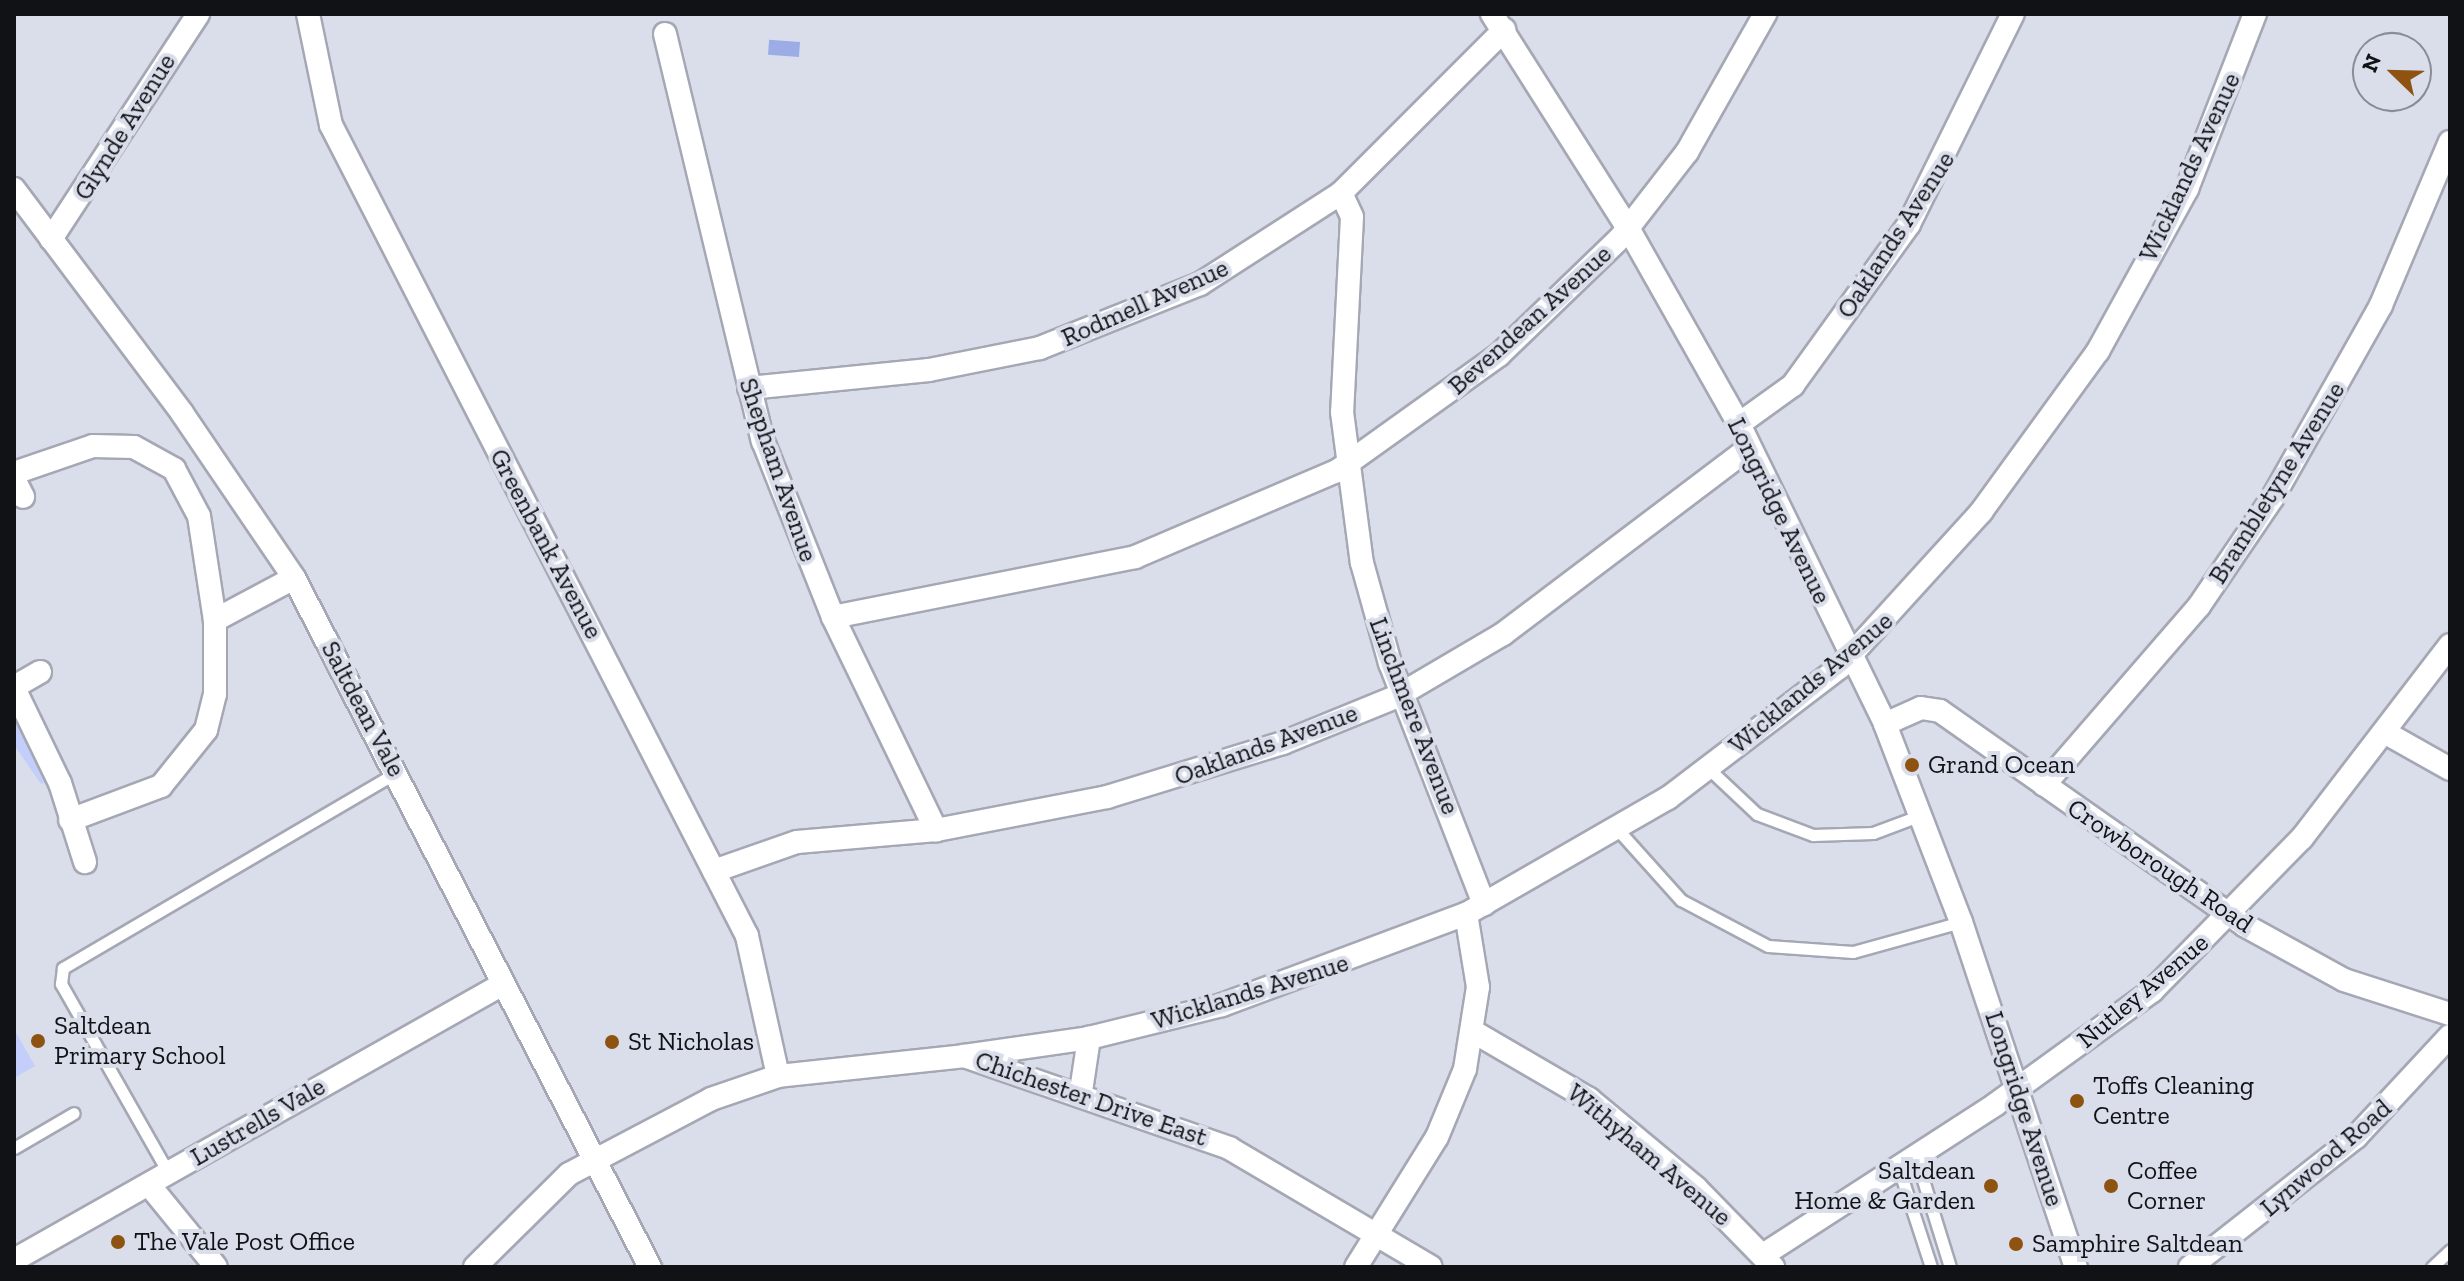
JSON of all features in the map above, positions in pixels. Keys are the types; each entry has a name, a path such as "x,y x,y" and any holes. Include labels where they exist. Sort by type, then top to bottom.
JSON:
{"street":[{"name":"Glynde Avenue","path":"51,239 198,14"},
{"name":"Greenbank Avenue","path":"308,14 331,125 714,871 757,962 778,1076"},
{"name":"Bevendean Avenue","path":"833,617 1135,557 1229,522 1345,465 1499,355 1628,228 1687,152 1765,14"},
{"name":"Oaklands Avenue","path":"1739,424 1793,385 1902,235 1953,148 2013,14"},
{"name":"Wicklands Avenue","path":"964,1056 1089,1038 1222,1005 1475,909 1619,831 1709,769 1849,653 1921,586 2091,361 2183,196 2255,14"},
{"name":"Longridge Avenue","path":"1498,22 1628,228 1739,424 1748,449 1885,724 1961,922 2019,1088 2076,1267"},
{"name":"Rodmell Avenue","path":"749,388 929,370 1076,337 1200,284 1341,193 1498,22"},
{"name":"Shepham Avenue","path":"665,34 668,92 749,388 833,617 936,830"},
{"name":"Brambletyne Avenue","path":"2044,785 2199,606 2273,497 2381,305 2450,142"},
{"name":"Linchmere Avenue","path":"1341,193 1352,217 1343,362 1345,465 1370,596 1475,909 1477,947 1474,1032 1447,1117 1356,1267"},
{"name":"Saltdean Vale","path":"16,197 51,239 294,578 650,1267"},
{"path":"14,473 108,444 162,460 195,498 215,620 214,702 190,759 147,794 70,820"},
{"name":"Oaklands Avenue","path":"714,871 797,842 936,830 1164,783 1403,692 1546,606 1748,449"},
{"path":"215,620 294,578"},
{"name":"Nutley Avenue","path":"1768,1261 1906,1159 2019,1088 2125,1013 2231,917 2386,733 2450,645"},
{"path":"40,672 14,688 41,737 85,862"},
{"name":"Crowborough Road","path":"1885,724 1935,709 2231,917 2344,980 2450,1014"},
{"path":"2386,733 2450,769"},
{"name":"Lustrells Vale","path":"14,1260 503,984"},
{"name":"Withyham Avenue","path":"1474,1032 1589,1099 1768,1261"},
{"name":"Lynwood Road","path":"2190,1267 2356,1137 2450,1036"},
{"path":"1081,1091 1089,1038"},
{"name":"Chichester Drive East","path":"475,1267 542,1195 593,1158 689,1109 778,1076 964,1056 1081,1091 1229,1148 1431,1267"},
{"path":"159,1180 214,1267"}],"lane":[{"path":"1709,769 1757,814 1813,835 1873,833 1921,815"},
{"path":"159,1180 60,973 397,773"},
{"path":"1619,831 1681,900 1768,946 1853,952 1961,922"},
{"path":"14,1148 74,1113"},
{"path":"1906,1159 1931,1267"},
{"path":"1906,1159 1950,1267"},
{"path":"2432,1267 2450,1250"}],"shaded area":[{"path":"769,40 800,42 799,57 768,55"},
{"path":"14,707 49,781 41,784 14,745"},
{"path":"14,1029 35,1066 14,1078"}],"place":[{"name":"Grand Ocean","path":"1912,765"},
{"name":"Saltdean Primary School","path":"38,1041"},
{"name":"St Nicholas","path":"612,1042"},
{"name":"Toffs Cleaning Centre","path":"2077,1101"},
{"name":"Saltdean Home & Garden","path":"1991,1186"},
{"name":"Coffee Corner","path":"2111,1186"},
{"name":"The Vale Post Office","path":"118,1242"},
{"name":"Samphire Saltdean","path":"2016,1244"}]}
